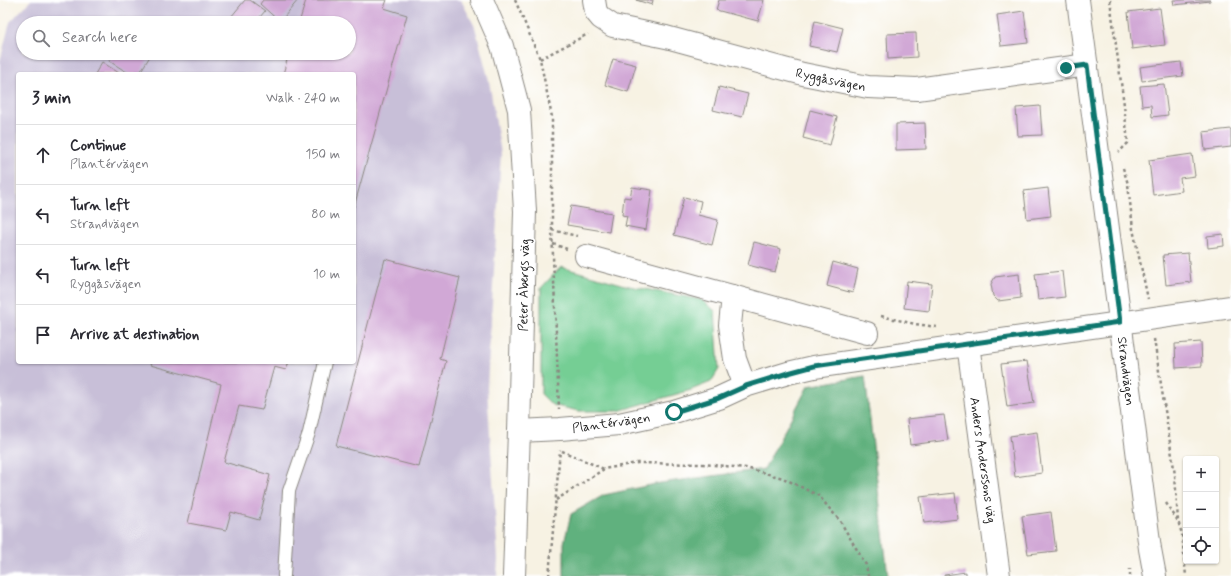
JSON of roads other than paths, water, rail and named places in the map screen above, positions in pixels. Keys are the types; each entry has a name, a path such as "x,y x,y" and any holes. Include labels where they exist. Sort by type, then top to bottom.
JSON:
{"street":[{"name":"Peter Åbergs väg","path":"482,0 502,46 519,110 525,211 514,576"},
{"name":"Strandvägen","path":"1078,0 1150,549 1156,576"},
{"name":"Ryggåsvägen","path":"595,6 601,18 613,26 666,37 803,74 868,88 917,89 1087,65"},
{"path":"584,247 733,296 873,324"},
{"path":"733,296 730,325 735,359 746,386"},
{"name":"Plantérvägen","path":"519,430 560,439 674,412 719,398 746,386 814,366 1231,307"},
{"name":"Anders Anderssons väg","path":"968,344 999,576"}],"lane":[{"path":"284,576 289,492 309,433 325,364"}]}
